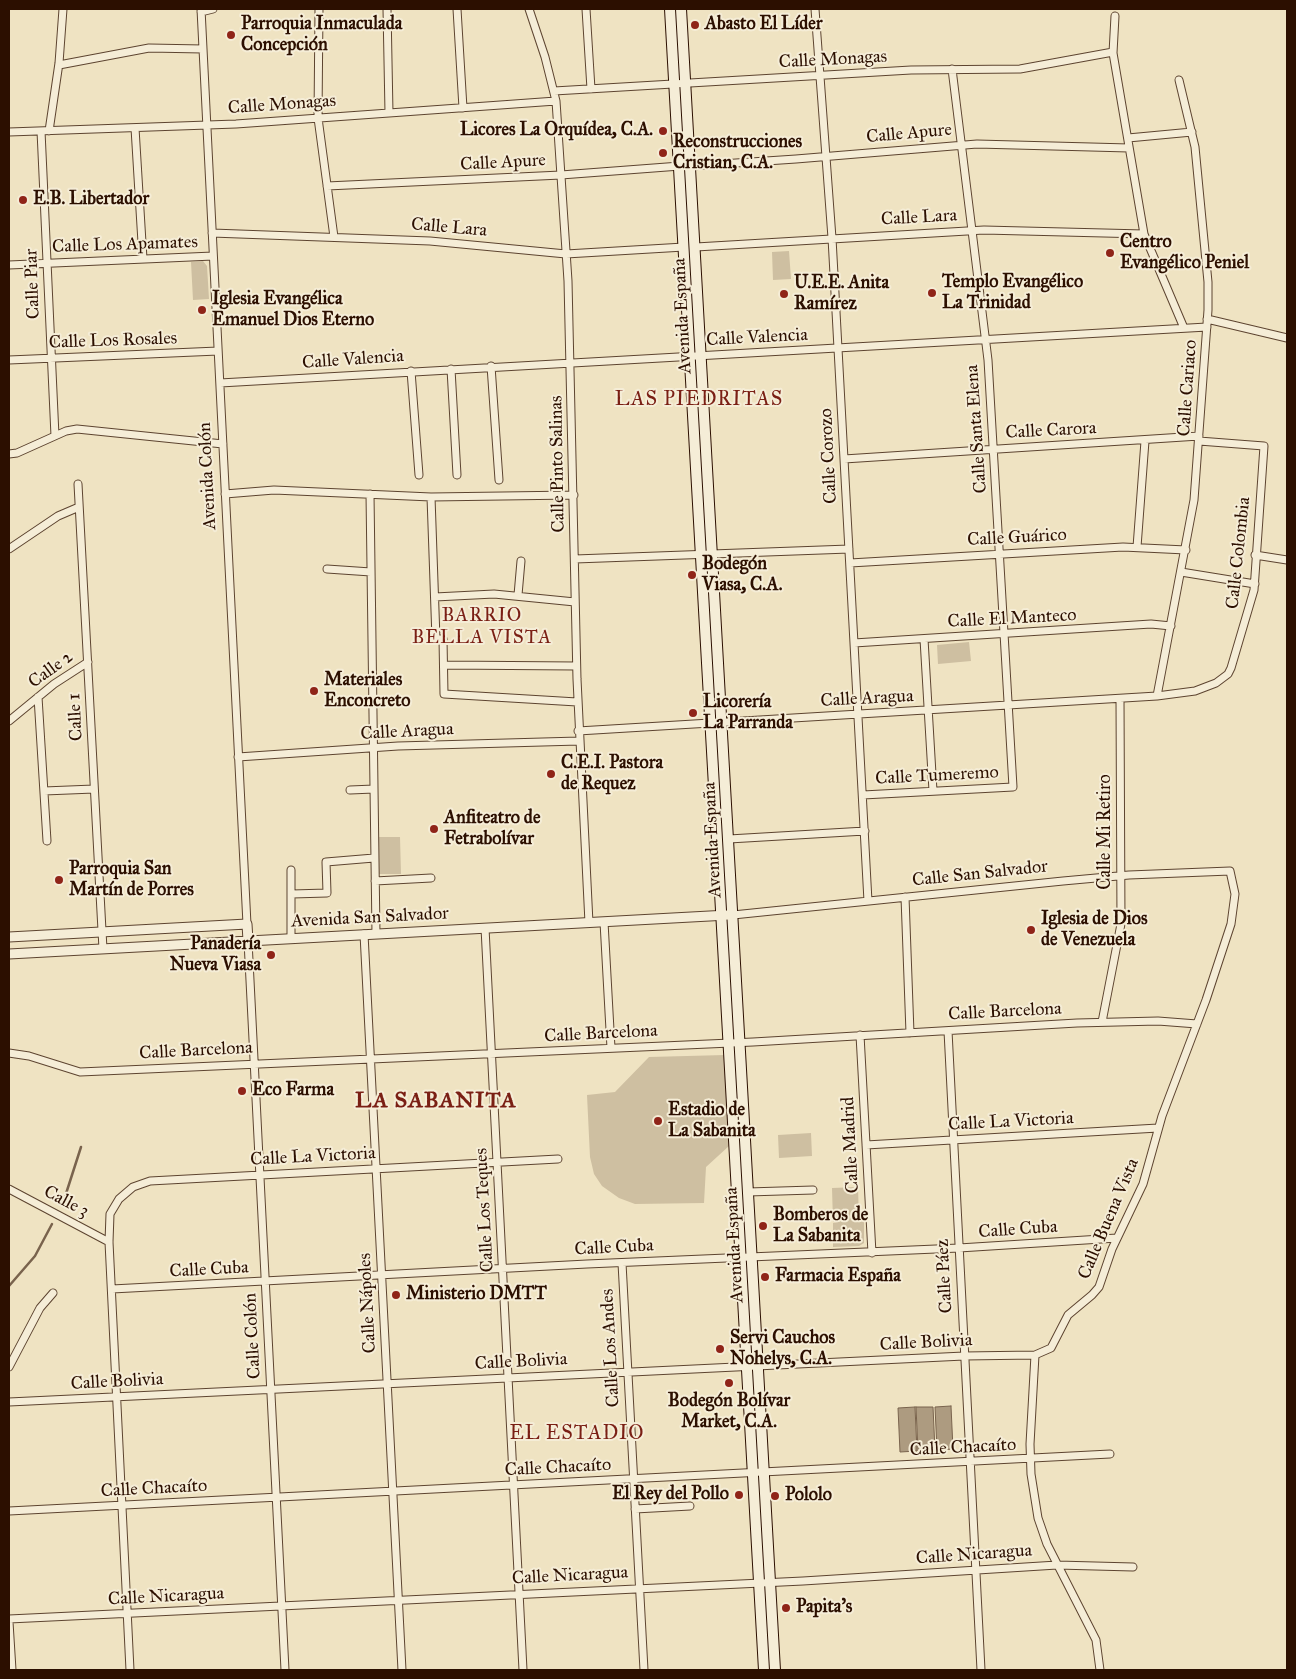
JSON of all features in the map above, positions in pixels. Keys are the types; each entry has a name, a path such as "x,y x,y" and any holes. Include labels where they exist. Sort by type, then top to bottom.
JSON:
{"main road":[{"name":"Avenida España","path":"670,9 764,1670"},
{"name":"Avenida España","path":"681,9 723,722 775,1670"}],"street":[{"name":"Calle Piar","path":"55,436 47,263 45,131 59,65 63,9"},
{"path":"201,10 213,9"},
{"path":"319,9 318,118 334,237"},
{"path":"387,9 389,114"},
{"path":"457,9 463,108"},
{"name":"Calle Pinto Salinas","path":"529,9 545,57 556,101 561,175 571,362 576,666 588,923"},
{"path":"586,9 591,89"},
{"name":"Calle Corozo","path":"815,9 832,238 868,901"},
{"name":"Avenida Colón","path":"201,10 248,941"},
{"path":"1115,16 1113,52 1144,234 1184,328"},
{"path":"59,65 149,48 202,49"},
{"name":"Calle Monagas","path":"554,91 821,75 952,69 1020,69 1113,52"},
{"name":"Calle Santa Elena","path":"952,69 985,340 994,449 1013,787"},
{"name":"Calle Cariaco","path":"1157,696 1194,500 1207,323 1208,282 1192,132 1179,80"},
{"name":"Calle Monagas","path":"9,132 206,125 389,114 556,101"},
{"path":"134,128 143,259"},
{"path":"1128,138 1192,132"},
{"name":"Calle Apure","path":"691,166 825,157 960,144 1129,148"},
{"name":"Calle Apure","path":"327,186 561,175 680,166"},
{"name":"Calle Lara","path":"696,247 973,230 1144,234"},
{"name":"Calle Lara","path":"212,233 430,241 566,254 684,248"},
{"name":"Calle Los Apamates","path":"9,265 213,256"},
{"name":"Calle Valencia","path":"220,383 1184,328 1207,323 1287,338"},
{"name":"Calle Los Rosales","path":"9,360 218,351"},
{"path":"492,366 499,480"},
{"path":"451,369 457,475"},
{"path":"412,371 419,475"},
{"path":"9,454 22,452 66,431 87,429 223,444"},
{"name":"Calle Carora","path":"844,459 994,449 1199,439 1264,446"},
{"path":"1137,546 1145,441"},
{"name":"Calle Colombia","path":"1157,696 1195,691 1216,683 1228,674 1247,620 1254,584 1264,446"},
{"name":"Calle 1","path":"78,484 103,949"},
{"path":"225,494 274,490 432,497 574,495"},
{"path":"370,494 376,934"},
{"path":"432,497 436,639 443,639 444,694 578,702"},
{"path":"9,549 58,516 79,507"},
{"name":"Calle Guárico","path":"850,563 1137,546 1186,550"},
{"path":"575,559 702,556 849,549"},
{"path":"1255,555 1287,560"},
{"path":"518,595 521,560"},
{"path":"327,569 371,572"},
{"path":"1181,572 1254,584"},
{"path":"435,597 494,594 575,602"},
{"name":"Calle El Manteco","path":"854,643 1150,624 1171,626"},
{"path":"924,639 933,791"},
{"name":"Calle 2","path":"9,721 66,675 88,662"},
{"path":"444,665 576,666"},
{"name":"Calle Aragua","path":"578,731 1157,696"},
{"path":"38,697 47,841"},
{"name":"Calle Mi Retiro","path":"1102,1022 1120,938 1120,699"},
{"name":"Calle Aragua","path":"238,757 373,748 579,741"},
{"name":"Calle Tumeremo","path":"863,795 1013,787"},
{"path":"350,790 374,789"},
{"path":"44,791 94,790"},
{"path":"729,839 865,831"},
{"path":"292,894 327,893 326,862 374,858"},
{"path":"291,870 291,938"},
{"name":"Calle San Salvador","path":"733,915 1121,876 1230,872"},
{"name":"Calle Buena Vista","path":"1035,1355 1051,1348 1068,1315 1096,1291 1117,1238 1147,1174 1158,1128 1197,1024 1233,916 1235,894 1230,872"},
{"path":"375,881 431,878"},
{"path":"905,898 910,1033"},
{"name":"Avenida San Salvador","path":"9,954 733,915"},
{"path":"604,922 611,1048"},
{"path":"9,937 247,924"},
{"name":"Calle Los Teques","path":"485,928 524,1670"},
{"name":"Calle Nápoles","path":"364,934 402,1670"},
{"name":"Calle Colón","path":"248,941 285,1670"},
{"name":"Calle Barcelona","path":"9,1053 29,1056 80,1072 729,1043 1102,1022 1158,1021 1197,1024"},
{"name":"Calle Páez","path":"948,1031 981,1670"},
{"name":"Calle Madrid","path":"860,1035 872,1253"},
{"name":"Calle La Victoria","path":"866,1144 1158,1128"},
{"name":"Calle La Victoria","path":"130,1670 109,1242 110,1214 119,1200 133,1187 150,1181 558,1159"},
{"name":"Calle 3","path":"9,1189 109,1242"},
{"path":"748,1192 813,1190"},
{"name":"Calle Cuba","path":"112,1289 622,1263 872,1253 1117,1238"},
{"name":"Calle Los Andes","path":"622,1263 644,1670"},
{"path":"9,1367 40,1308 54,1292"},
{"path":"1035,1355 1030,1459 1038,1518 1057,1565 1096,1640 1100,1670"},
{"name":"Calle Bolivia","path":"9,1402 964,1356 1035,1355"},
{"name":"Calle Chacaíto","path":"9,1511 1110,1454"},
{"path":"635,1509 690,1506"},
{"name":"Calle Nicaragua","path":"9,1620 520,1593 759,1583 1057,1565 1133,1567"},
{"path":"9,1620 12,1670"}],"shaded area":[{"path":"679,93 684,138 694,301 691,292"},
{"path":"789,251 791,279 773,280 772,252"},
{"path":"203,261 207,266 209,299 193,300 191,262"},
{"path":"969,642 971,661 938,664 937,645"},
{"path":"378,837 400,837 401,874 379,874"},
{"path":"734,1051 736,1051 746,1251 745,1251"},
{"name":"Estadio de La Sabanita","path":"725,1055 729,1146 706,1167 704,1203 635,1204 619,1198 602,1186 594,1174 590,1157 587,1095 615,1092 649,1057"},
{"path":"811,1133 812,1156 779,1158 778,1135"},
{"path":"858,1187 859,1221 864,1221 864,1243 859,1246 833,1247 833,1223 837,1222 833,1222 832,1188"},
{"path":"951,1406 953,1449 937,1450 935,1407"},
{"path":"915,1407 917,1451 900,1452 898,1408"},
{"path":"916,1407 933,1407 935,1450 918,1451"}],"waterway":[{"path":"63,1203 81,1147"},
{"path":"9,1286 35,1256 52,1224"}],"place":[{"name":"Abasto El Líder","path":"695,25"},
{"name":"Parroquia Inmaculada Concepción","path":"231,35"},
{"name":"Licores La Orquídea, C.A.","path":"663,131"},
{"name":"Reconstrucciones Cristian, C.A.","path":"663,153"},
{"name":"E.B. Libertador","path":"23,200"},
{"name":"Centro Evangélico Peniel","path":"1110,253"},
{"name":"Templo Evangélico La Trinidad","path":"932,293"},
{"name":"U.E.E. Anita Ramírez","path":"784,294"},
{"name":"Iglesia Evangélica Emanuel Dios Eterno","path":"202,310"},
{"name":"Bodegón Viasa, C.A.","path":"692,575"},
{"name":"Materiales Enconcreto","path":"314,691"},
{"name":"Licorería La Parranda","path":"693,713"},
{"name":"C.E.I. Pastora de Requez","path":"551,774"},
{"name":"Anfiteatro de Fetrabolívar","path":"434,829"},
{"name":"Parroquia San Martín de Porres","path":"59,880"},
{"name":"Iglesia de Dios de Venezuela","path":"1031,930"},
{"name":"Panadería Nueva Viasa","path":"271,955"},
{"name":"Eco Farma","path":"242,1091"},
{"name":"Estadio de La Sabanita","path":"658,1121"},
{"name":"Bomberos de La Sabanita","path":"763,1226"},
{"name":"Farmacia España","path":"765,1277"},
{"name":"Ministerio DMTT","path":"396,1295"},
{"name":"Servi Cauchos Nohelys, C.A.","path":"720,1349"},
{"name":"Bodegón Bolívar Market, C.A.","path":"729,1383"},
{"name":"El Rey del Pollo","path":"739,1495"},
{"name":"Pololo","path":"775,1496"},
{"name":"Papita's","path":"786,1608"}],"district":[{"name":"LAS PIEDRITAS","path":"699,400"},
{"name":"BARRIO BELLA VISTA","path":"482,627"},
{"name":"LA SABANITA","path":"436,1102"},
{"name":"EL ESTADIO","path":"577,1434"}]}
